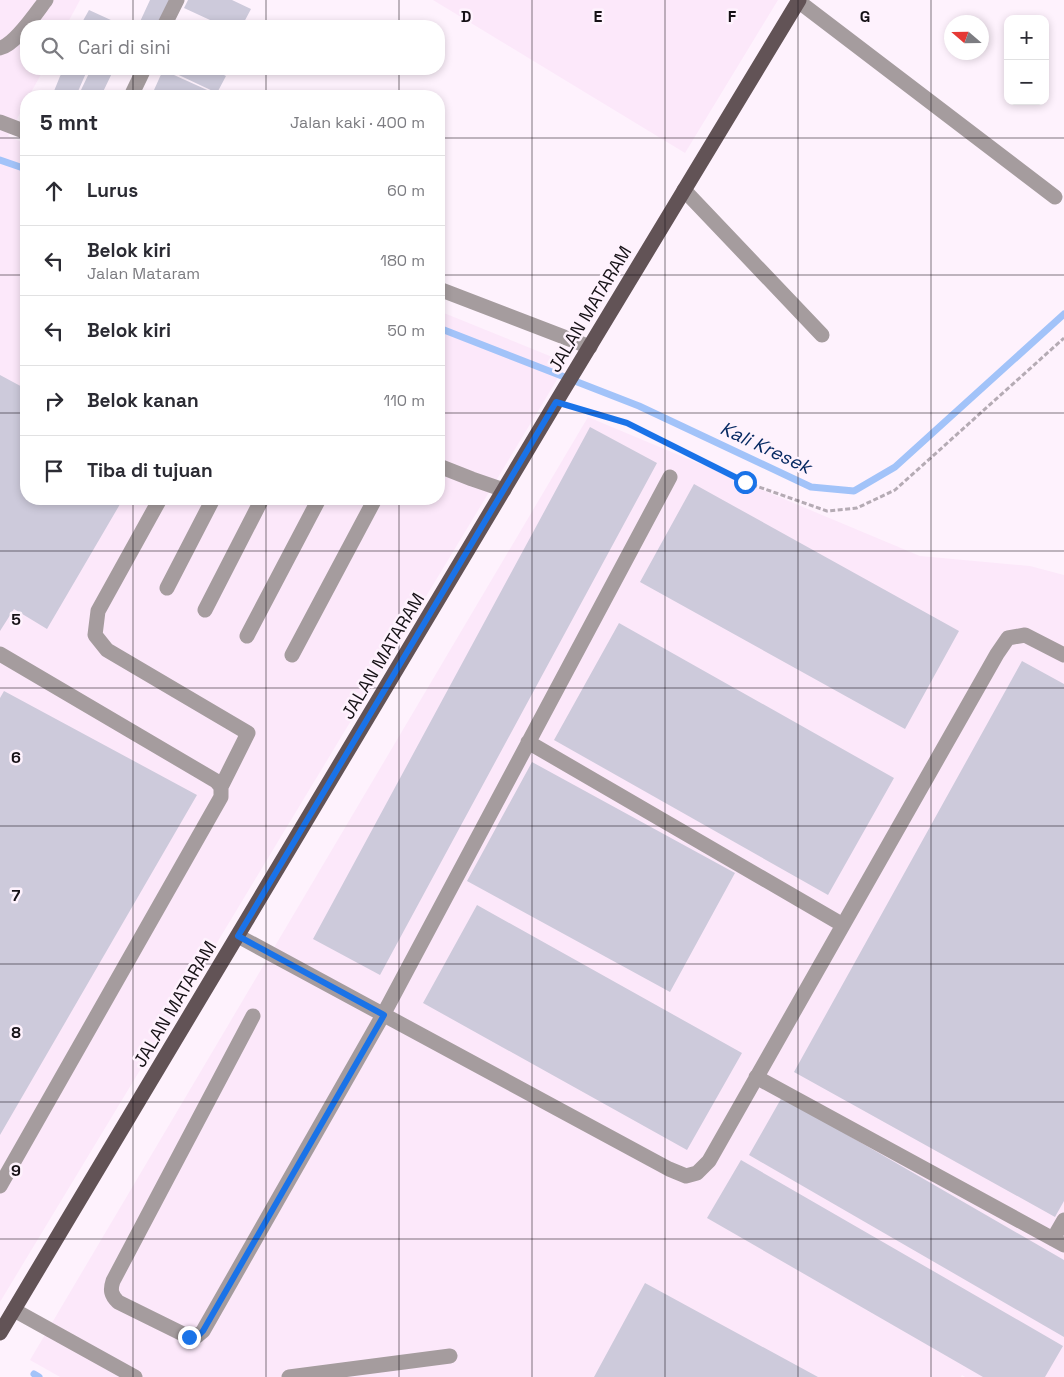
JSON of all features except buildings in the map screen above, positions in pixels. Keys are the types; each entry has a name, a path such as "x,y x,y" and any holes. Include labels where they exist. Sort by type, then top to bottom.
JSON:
{"main road":[{"name":"JALAN MATARAM","path":"0,1333 559,398 799,1"}],"street":[{"path":"30,20 46,0"},
{"path":"167,20 176,0"},
{"path":"799,1 1055,197"},
{"path":"0,48 4,48 20,33"},
{"path":"134,90 141,75"},
{"path":"0,122 20,130"},
{"path":"684,190 822,335"},
{"path":"445,291 588,351"},
{"path":"445,468 504,490"},
{"path":"253,1016 110,1289 112,1296 118,1302 189,1337 198,1336 203,1331 384,1015 670,476"},
{"path":"0,1186 221,797 221,787 248,734 108,650 95,635 98,611 157,505"},
{"path":"167,588 209,505"},
{"path":"205,610 259,505"},
{"path":"247,636 316,505"},
{"path":"292,655 372,505"},
{"path":"238,936 660,1164 686,1176 697,1172 709,1161 997,654 1008,638 1025,635 1064,656"},
{"path":"0,654 216,781 221,787"},
{"path":"528,742 843,926"},
{"path":"756,1077 1059,1242 1064,1220"},
{"path":"14,1310 135,1377"},
{"path":"289,1377 450,1356"}],"path":[{"path":"559,398 627,423 745,482 826,511 857,508 895,490 1064,338"}],"shaded area":[{"path":"0,0 80,0 69,20 20,20 20,75 41,75 32,90 20,90 20,113 8,136 20,141 20,505 445,505 445,313 567,363 0,1302"},
{"path":"433,0 778,0 685,153"},
{"path":"588,417 920,556 1030,566 1064,575 1064,1377 965,1377 962,1375 961,1377 60,1377 30,1360"}],"waterway":[{"name":"Kali Kresek","path":"0,160 20,167"},
{"name":"Kali Kresek","path":"445,330 639,406 811,487 854,491 895,467 1064,314"},
{"path":"34,1374 39,1377"}],"route":[{"path":"189,1337 198,1336 203,1331 384,1015 238,936 556,402 627,423 745,482"}]}
